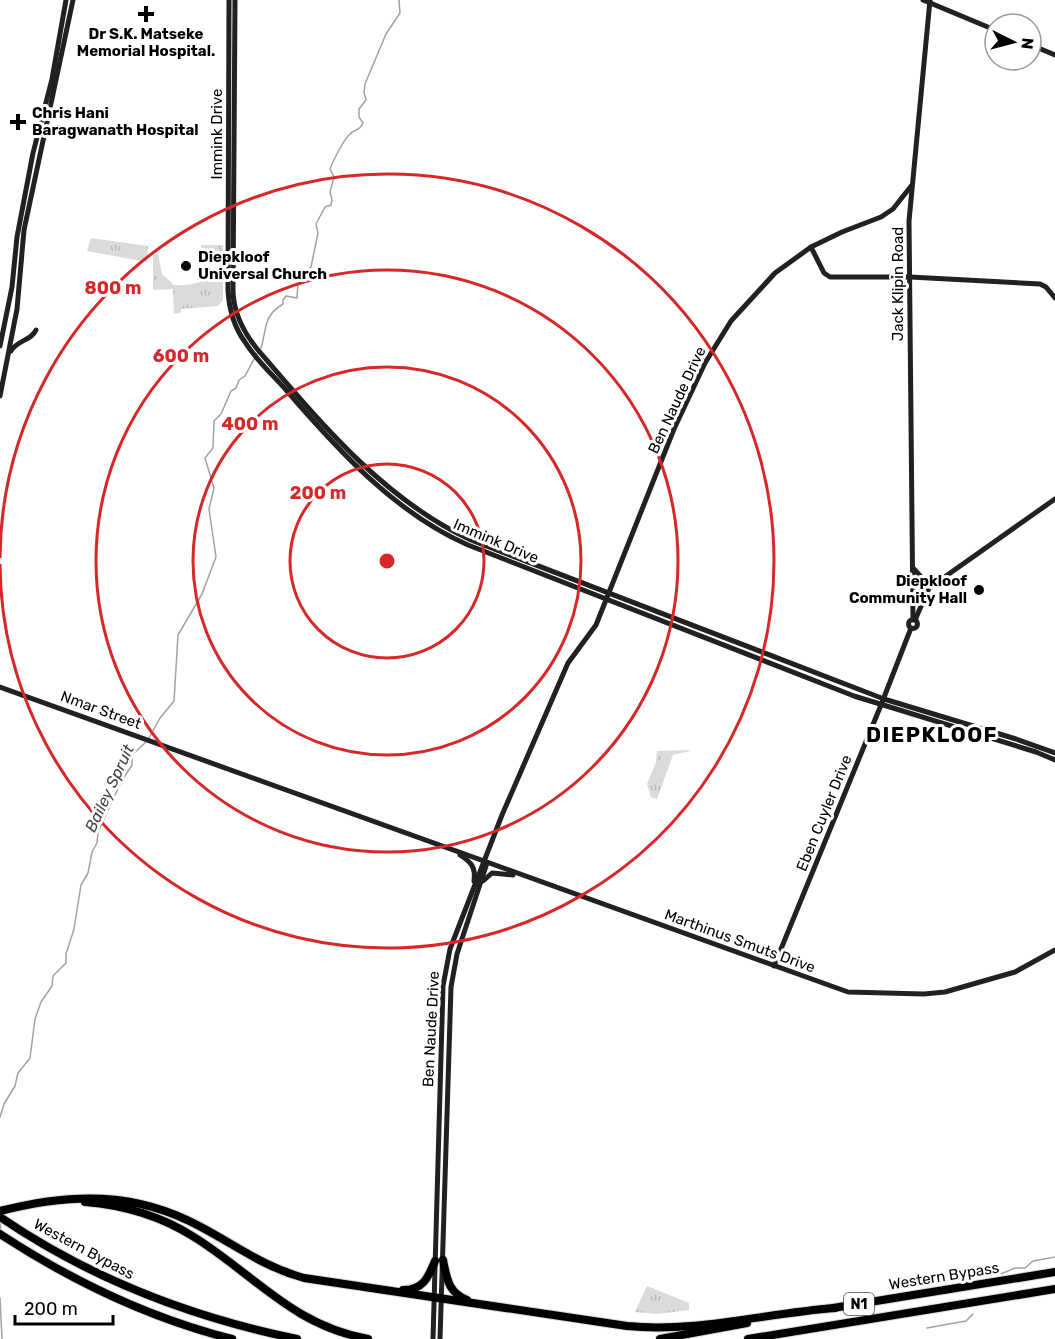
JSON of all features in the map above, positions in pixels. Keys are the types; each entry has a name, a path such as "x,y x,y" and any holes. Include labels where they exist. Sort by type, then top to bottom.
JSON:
{"highway":[{"path":"0,1211 33,1203 80,1197 111,1198 135,1202 192,1222 256,1260 278,1270 314,1280 627,1326 683,1327 835,1308"},
{"path":"33,1203 70,1201 105,1204 138,1211 163,1220 206,1244 287,1306 319,1323 368,1339"},
{"name":"Western Bypass","path":"0,1216 71,1260 139,1293 207,1317 297,1339"},
{"name":"Western Bypass","path":"0,1234 55,1268 130,1305 232,1339"},
{"path":"383,1290 410,1290 419,1287 439,1261"},
{"path":"439,1261 451,1290 458,1296 478,1304"},
{"name":"Western Bypass","path":"660,1339 1055,1272"},
{"name":"Western Bypass","path":"747,1339 1055,1289"},
{"path":"773,1339 834,1325"}],"main road":[{"path":"0,346 12,287 16,243 33,153 52,79 66,0"},
{"path":"0,396 17,309 24,230 73,0"},
{"name":"Immink Drive","path":"229,0 228,290 236,326 245,342 267,360 329,430 389,489 450,530 607,598 884,699 1055,753"},
{"name":"Immink Drive","path":"235,0 233,300 240,323 265,367 310,417 388,495 461,542 881,705 1036,752 1055,760"},
{"path":"927,1 983,25"},
{"name":"Jack Klipin Road","path":"912,565 909,221 927,1"},
{"path":"24,201 30,180 35,177"},
{"name":"Ben Naude Drive","path":"438,1298 451,987 457,954 475,892 506,810 568,663 593,630 672,433 700,374 731,321 776,273 811,247 842,232 881,218 893,209 912,185"},
{"path":"811,247 824,273 830,277 910,277 1040,284 1046,287 1055,298"},
{"path":"8,356 14,345 31,337 36,330"},
{"path":"915,612 928,590 939,581 1055,499"},
{"path":"912,565 923,579 939,581"},
{"path":"912,565 915,612"},
{"name":"Eben Cuyler Drive","path":"774,966 884,699 912,628 909,624 914,621 915,612"},
{"name":"Nmar Street","path":"0,687 194,757"},
{"name":"Marthinus Smuts Drive","path":"194,757 848,992 930,994 945,992 1015,972 1055,950"},
{"name":"Marthinus Smuts Drive","path":"421,839 486,863"},
{"path":"460,855 470,862 474,869 475,892"},
{"path":"486,863 513,875"},
{"path":"475,892 489,874 497,872 550,885"},
{"path":"433,1339 438,1298"},
{"path":"438,1298 440,1339"}],"green space":[{"path":"91,238 148,246 147,262 87,251"},
{"path":"201,245 223,245 223,300 218,306 181,309 181,313 174,314 173,289 153,290 153,255 158,254 162,274 174,285 193,284 204,280 218,266 201,256"},
{"path":"690,750 673,755 657,799 651,797 647,784 656,762 657,751"},
{"path":"647,1286 689,1303 689,1310 658,1314 635,1312"}],"waterway":[{"name":"Bailey Spruit","path":"261,348 265,328 272,313 283,304 286,296 297,298 301,276 311,267 318,233 316,224 325,207 331,205 332,200 330,192 334,177 330,169 347,138 363,123 359,117 359,109 366,100 365,84 386,34 400,13 399,0"},
{"name":"Bailey Spruit","path":"149,738 160,718 174,701 178,635 202,594 216,557 209,509 214,488 205,458 213,448 214,421 221,414 231,391 245,376 258,352"},
{"name":"Bailey Spruit","path":"0,1117 4,1104 15,1086 18,1073 30,1058 35,1019 41,1002 52,986 53,976 66,963 81,885 88,873 98,832 121,782 132,765 132,755 146,742"},
{"path":"0,1222 1,1232"},
{"path":"1001,1274 1015,1268 1025,1268 1033,1261 1055,1257"},
{"path":"0,1298 2,1339"},
{"path":"927,1328 966,1321 973,1314"}],"place":[{"name":"Dr S.K. Matseke Memorial Hospital.","path":"146,14"},
{"name":"Chris Hani Baragwanath Hospital","path":"18,122"},
{"name":"Diepkloof Universal Church","path":"186,266"},
{"name":"Diepkloof Community Hall","path":"979,590"}],"district":[{"name":"DIEPKLOOF","path":"932,735"}]}
